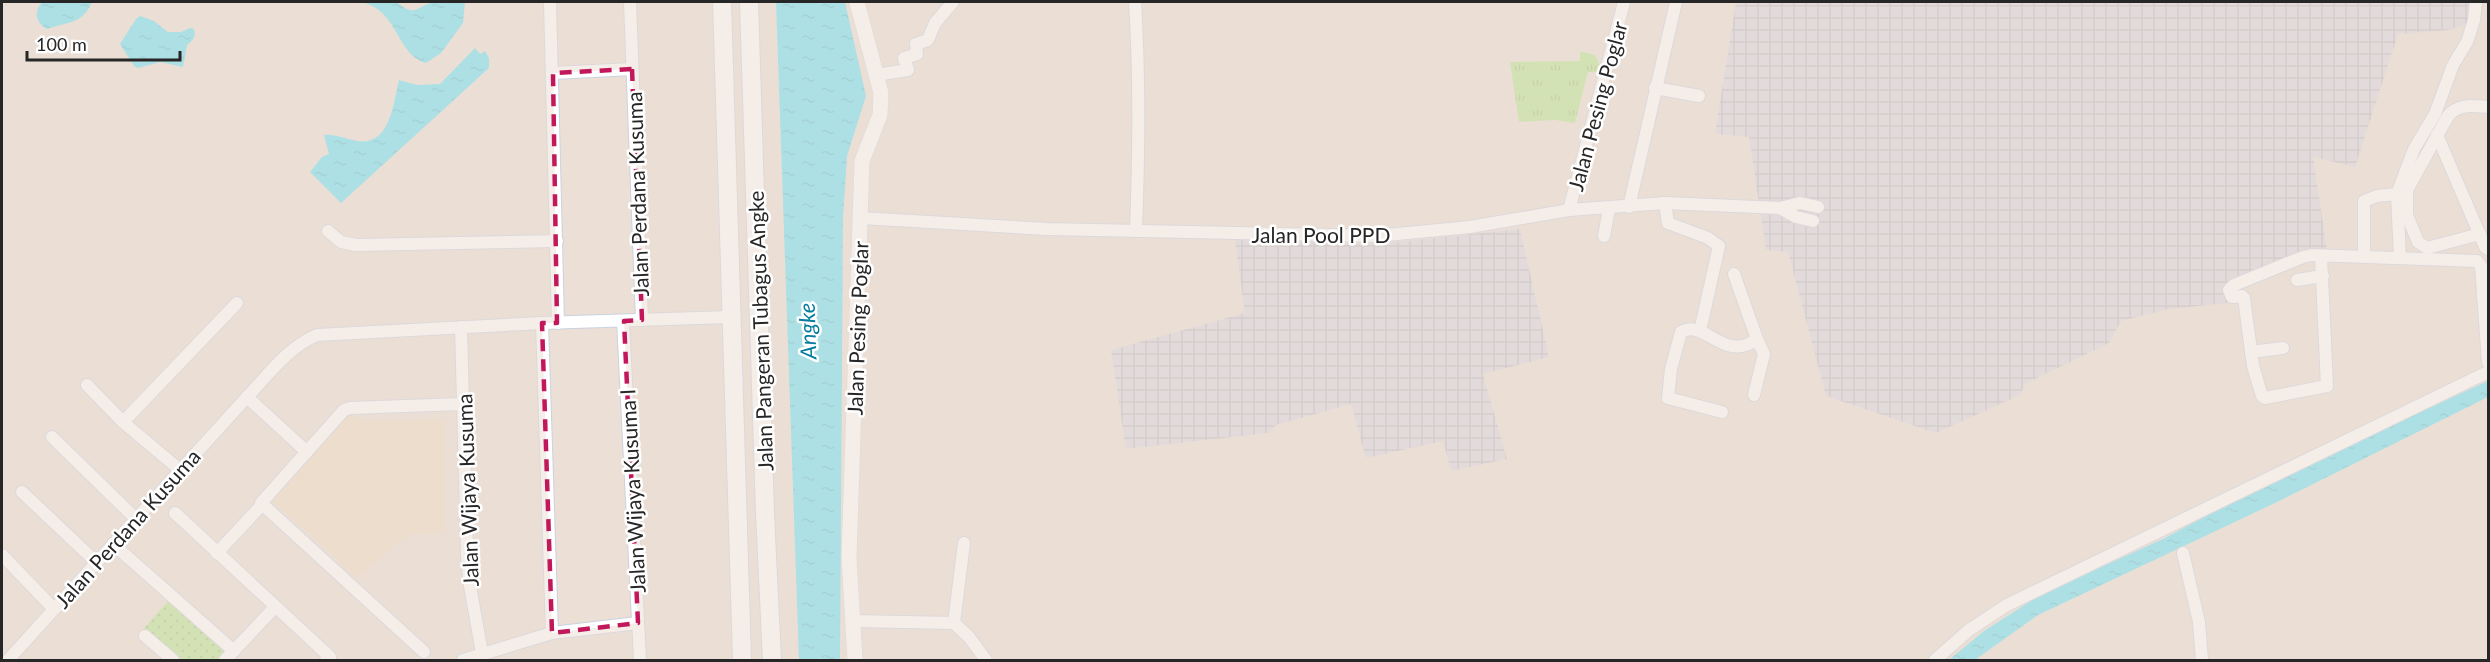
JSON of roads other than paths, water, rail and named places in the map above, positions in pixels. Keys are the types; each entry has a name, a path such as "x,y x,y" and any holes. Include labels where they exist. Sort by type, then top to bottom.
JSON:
{"main road":[{"name":"Jalan Pangeran Tubagus Angke","path":"722,2 742,660"},
{"name":"Jalan Pangeran Tubagus Angke","path":"749,2 765,514 772,660"},
{"path":"736,515 751,522 765,514"},
{"path":"738,541 745,534 752,533 760,534 767,540"}],"street":[{"path":"550,2 558,322"},
{"name":"Jalan Perdana Kusuma","path":"630,2 642,320"},
{"name":"Jalan Pesing Poglar","path":"855,660 849,558 862,161 880,115 881,93 857,2"},
{"path":"876,75 908,70 904,58 917,54 916,44 928,40 935,23 952,2"},
{"path":"1135,2 1140,71 1136,230"},
{"name":"Jalan Pesing Poglar","path":"1569,210 1624,2"},
{"path":"1629,207 1676,2"},
{"path":"2400,258 2397,194 2414,149 2435,114 2453,65 2467,42 2474,20 2476,2"},
{"name":"Jalan Perdana Kusuma","path":"553,73 632,69"},
{"path":"1655,88 1699,96"},
{"path":"2480,234 2431,249 2421,245 2416,240 2407,215 2407,190 2448,116 2458,107 2488,107"},
{"path":"2438,135 2488,249"},
{"path":"2364,257 2364,201 2377,196 2397,194"},
{"name":"Jalan Pool PPD","path":"861,218 1047,229 1376,236 1470,227 1569,210 1665,204 1780,208 1800,203 1818,207"},
{"path":"1665,204 1668,224 1708,238 1719,246 1700,331"},
{"name":"Jalan Pool PPD","path":"1780,208 1796,217 1813,221"},
{"path":"1604,236 1609,209"},
{"path":"328,231 341,242 356,245 557,241"},
{"path":"2321,256 2326,387 2265,398 2258,388 2244,298 2242,296 2232,297 2229,293 2231,287 2303,257 2321,256 2400,258 2480,263 2488,362"},
{"path":"1734,274 1764,354 1754,395"},
{"path":"2297,280 2323,276"},
{"path":"123,422 237,303"},
{"name":"Jalan Perdana Kusuma","path":"9,660 135,518 247,397 295,348 317,335 558,322 730,317"},
{"name":"Jalan Wijaya Kusuma I","path":"623,321 640,660"},
{"path":"542,323 552,633"},
{"name":"Jalan Wijaya Kusuma","path":"461,327 467,555 482,653"},
{"path":"1722,412 1670,399 1667,396 1671,369 1681,332 1690,329 1700,331 1717,341 1741,348 1757,339"},
{"path":"2251,352 2283,348"},
{"path":"1935,660 1969,630 2007,605 2488,372"},
{"path":"87,385 123,422 180,470"},
{"path":"247,397 307,452"},
{"path":"218,553 339,416 350,408 462,404"},
{"path":"52,437 135,518"},
{"path":"22,492 96,562"},
{"path":"260,506 424,652"},
{"path":"175,513 330,657 326,660"},
{"path":"954,623 964,543"},
{"path":"113,544 234,651"},
{"path":"2183,553 2199,622 2202,660"},
{"path":"2,555 54,609"},
{"path":"225,660 274,607"},
{"path":"853,621 954,623 969,637 986,660"},
{"path":"463,660 552,633 638,623"},
{"path":"145,636 173,660"}],"water":[{"path":"438,1 465,2 463,23 441,53 426,63 408,51 382,13 373,6 360,2 397,2 408,10 416,10"},
{"path":"42,2 92,2 79,19 47,29 37,17"},
{"name":"Angke","path":"776,2 845,2 866,96 847,156 843,217 840,660 799,660"},
{"path":"140,16 154,21 168,32 194,29 194,37 187,45 183,67 160,62 138,68 134,66 120,44"},
{"path":"475,48 480,54 485,51 489,58 489,68 341,203 310,172 322,157 329,154 324,135 357,141 368,141 377,137 392,112 399,80 417,85 440,84"},
{"path":"2488,381 2488,397 2277,502 2038,615 1975,660 1949,660 1984,631 2042,594 2163,539 2285,474"}]}
